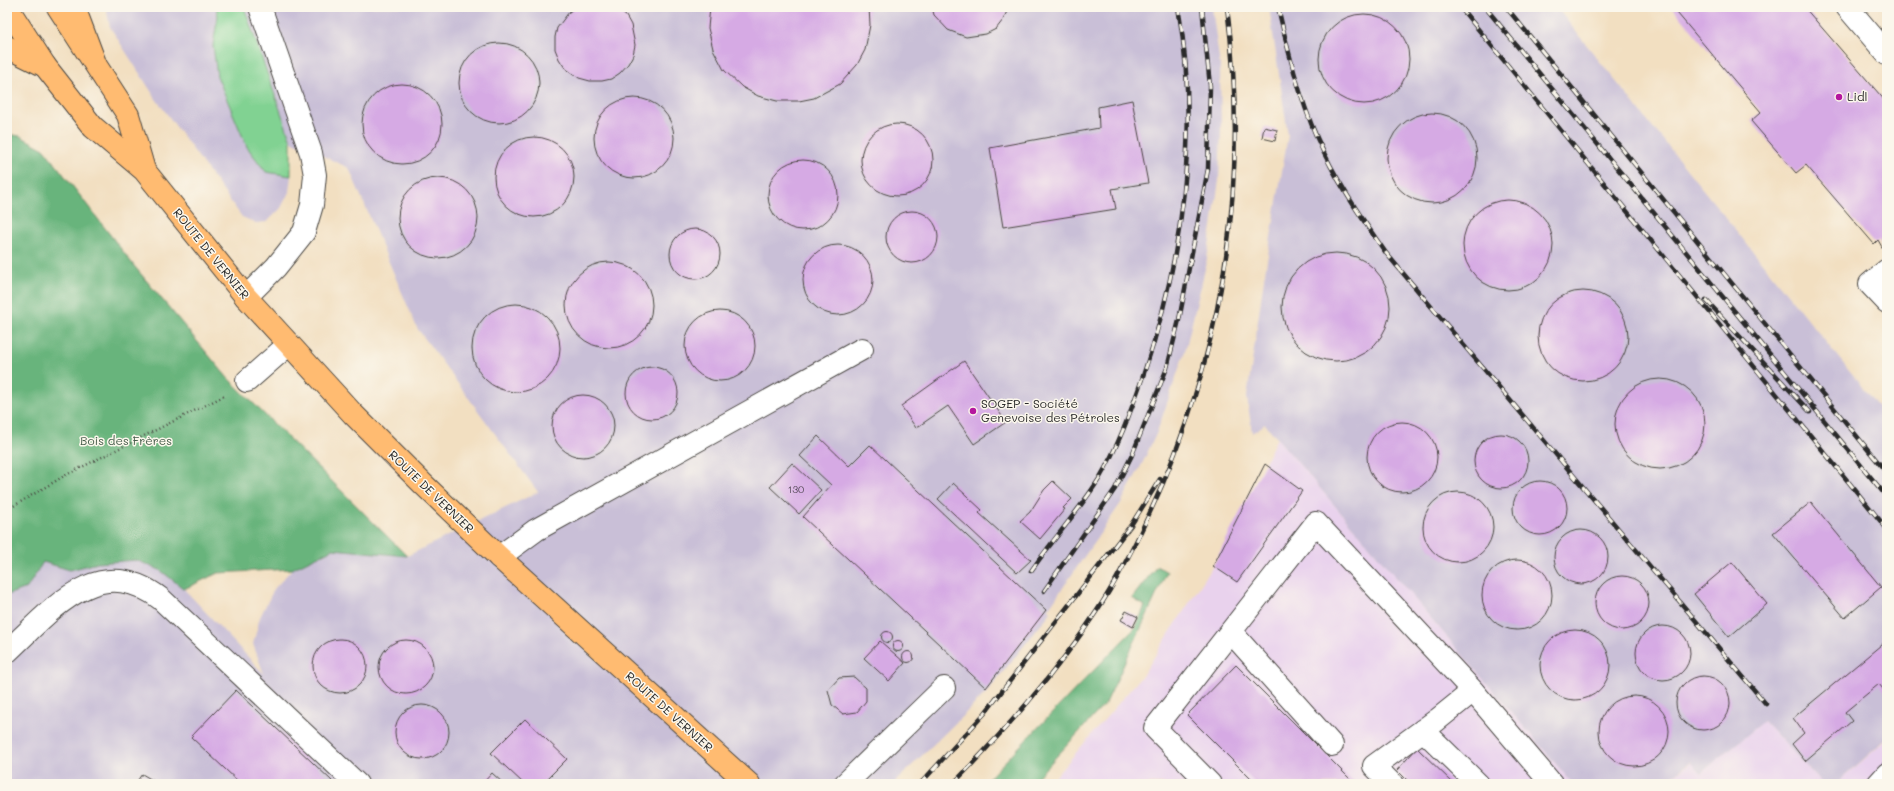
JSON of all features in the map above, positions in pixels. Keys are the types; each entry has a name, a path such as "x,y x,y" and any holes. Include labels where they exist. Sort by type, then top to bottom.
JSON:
{"main road":[{"name":"ROUTE DE VERNIER","path":"7,7 45,66 93,127 144,170 246,297 288,345 423,484 499,557 749,784"},
{"name":"ROUTE DE VERNIER","path":"58,7 96,63 128,115 144,170"},
{"path":"74,7 96,63"},
{"path":"7,47 45,66"}],"street":[{"path":"246,297 276,267 304,232 312,205 315,175 311,153 260,7"},
{"path":"1847,7 1887,54"},
{"path":"1887,270 1870,284 1887,302"},
{"path":"247,381 288,345"},
{"path":"499,557 536,530 862,349"},
{"path":"1210,784 1156,728 1316,523 1473,691 1552,784"},
{"path":"7,652 62,600 86,585 104,582 136,585 150,591 161,600 358,784"},
{"path":"1231,632 1332,746"},
{"path":"845,784 944,688"},
{"path":"1392,784 1374,766 1473,691"},
{"path":"1423,730 1478,784"},
{"path":"1878,784 1887,774"}],"path":[{"path":"7,510 64,476 166,427 230,393 247,381"}],"shaded area":[{"path":"106,7 216,7 218,16 213,46 217,76 247,147 266,172 291,176 289,192 281,208 267,222 256,223 242,217 156,99 110,27"},
{"path":"244,7 1212,7 1220,66 1221,128 1219,181 1206,265 1185,351 1157,432 1121,503 1049,608 1051,612 986,693 893,784 7,784 7,552 70,570 97,563 136,560 160,570 184,589 264,674 253,644 260,617 274,589 292,569 333,549 407,556 538,492 417,328 349,168 291,141"},
{"path":"1269,7 1556,7 1887,418 1887,738 1836,784 1823,784 1764,721 1701,773 1690,762 1664,784 1573,784 1265,424 1252,433 1247,397 1264,279 1288,135"},
{"path":"1277,438 1573,784 1049,784 1142,676 1213,566"},
{"path":"1764,721 1823,784 1664,784 1691,762 1701,773"},
{"path":"1887,738 1887,784 1836,784 1885,741"}],"green space":[{"path":"216,7 244,7 291,141 291,176 266,172 247,147 217,76 213,45 218,16"},
{"name":"Bois des Frères","path":"7,134 20,136 44,149 135,267 227,377 407,556 333,549 292,569 218,573 184,589 160,570 136,560 97,563 70,570 43,562 27,588 7,595"},
{"path":"1157,566 1167,572 1106,703 1031,784 983,784 1135,628 1145,606 1132,598"}],"building":[{"path":"576,7 614,7 626,16 631,25 635,45 633,55 628,64 620,73 611,79 590,81 579,78 565,68 559,59 555,49 557,28 569,12"},
{"path":"710,7 869,7 870,25 865,50 857,65 840,84 814,98 799,101 777,101 758,96 742,87 724,70 713,49 708,28"},
{"path":"932,7 1009,7 1003,20 996,29 986,34 966,37 948,30 934,15"},
{"path":"1672,7 1804,7 1887,103 1887,256 1878,240 1874,244 1806,165 1796,173 1751,121 1761,112"},
{"path":"1364,14 1381,18 1396,27 1405,42 1409,59 1405,76 1396,91 1381,100 1364,104 1347,100 1332,91 1323,76 1319,59 1323,42 1332,27 1347,18"},
{"path":"499,43 514,46 527,55 536,68 539,83 536,98 527,111 514,120 499,123 484,120 471,111 462,98 459,83 462,68 471,55 484,46"},
{"path":"402,84 417,87 430,96 439,109 442,124 439,139 430,152 417,161 402,164 387,161 374,152 365,139 362,124 365,109 374,96 387,87"},
{"path":"634,98 649,101 662,110 671,123 674,138 671,153 662,166 649,175 634,178 619,175 606,166 597,153 594,138 597,123 606,110 619,101"},
{"path":"1132,100 1148,183 1112,189 1116,209 1003,227 990,148 1099,128 1098,107"},
{"path":"1432,113 1449,117 1464,126 1473,141 1477,158 1473,175 1464,190 1449,199 1432,203 1415,199 1400,190 1391,175 1387,158 1391,141 1400,126 1415,117"},
{"path":"897,124 917,130 927,140 933,160 927,180 917,190 897,196 877,190 867,180 861,160 867,140 877,130"},
{"path":"1264,127 1277,130 1275,141 1262,138"},
{"path":"534,137 549,140 562,149 571,162 574,177 571,192 562,205 549,214 534,217 519,214 506,205 497,192 494,177 497,162 506,149 519,140"},
{"path":"796,160 810,160 823,166 832,175 836,181 838,195 836,209 828,220 817,228 810,230 796,230 789,228 778,220 770,209 768,202 768,188 770,181 778,170 789,162"},
{"path":"438,178 453,181 466,190 475,203 478,218 475,233 466,246 453,255 438,258 423,255 410,246 401,233 398,218 401,203 410,190 423,181"},
{"path":"1508,200 1525,204 1540,213 1549,228 1553,245 1549,262 1540,277 1525,286 1508,290 1491,286 1476,277 1467,262 1463,245 1467,228 1476,213 1491,204"},
{"path":"907,211 917,211 931,218 938,232 938,242 931,256 917,263 907,263 897,259 890,252 886,242 886,232 890,222 897,215"},
{"path":"690,229 700,229 713,236 720,249 720,259 713,272 700,279 690,279 681,275 674,268 670,259 670,249 674,240 681,233"},
{"path":"838,245 857,251 867,261 873,280 867,299 857,309 838,315 819,309 809,299 803,280 809,261 819,251"},
{"path":"1336,253 1357,257 1374,269 1386,286 1390,307 1386,328 1374,345 1357,357 1336,361 1315,357 1298,345 1286,328 1282,307 1286,286 1298,269 1315,257"},
{"path":"609,262 625,265 633,269 645,281 649,289 652,305 649,321 645,329 633,341 625,345 609,348 593,345 585,341 573,329 569,321 566,305 569,289 573,281 585,269 593,265"},
{"path":"1583,291 1600,295 1615,304 1624,319 1628,336 1624,353 1615,368 1600,377 1583,381 1566,377 1551,368 1542,353 1538,336 1542,319 1551,304 1566,295"},
{"path":"516,304 533,308 547,317 556,331 560,348 556,365 547,379 533,388 516,392 499,388 485,379 476,365 472,348 476,331 485,317 499,308"},
{"path":"720,311 733,314 745,321 752,333 755,346 752,359 745,371 733,378 720,381 707,378 695,371 688,359 685,346 688,333 695,321 707,314"},
{"path":"964,361 1006,422 974,444 948,406 916,428 901,406"},
{"path":"647,367 657,367 671,374 678,388 678,398 671,412 657,419 647,419 637,415 630,408 626,398 626,388 630,378 637,371"},
{"path":"1660,379 1677,383 1692,392 1701,407 1705,424 1701,441 1692,456 1677,465 1660,469 1643,465 1628,456 1619,441 1615,424 1619,407 1628,392 1643,383"},
{"path":"583,395 600,400 605,404 609,409 614,426 609,443 605,448 600,452 583,457 566,452 561,448 557,443 552,426 557,409 561,404 566,400"},
{"path":"1402,422 1421,428 1431,438 1437,457 1431,476 1421,486 1402,492 1383,486 1373,476 1367,457 1373,438 1383,428"},
{"path":"1496,434 1506,434 1516,438 1524,446 1528,456 1528,466 1524,476 1516,484 1506,488 1496,488 1486,484 1478,476 1474,466 1474,456 1478,446 1486,438"},
{"path":"818,436 849,466 870,445 1046,610 986,688 803,517 831,485 800,456"},
{"path":"792,463 821,490 799,514 770,487"},
{"path":"1265,464 1302,491 1237,582 1213,566"},
{"path":"1053,481 1072,499 1063,508 1065,509 1040,539 1020,521 1030,512 1044,490"},
{"path":"1535,481 1545,481 1555,485 1563,493 1567,503 1567,513 1563,523 1555,531 1545,535 1535,535 1525,531 1517,523 1513,513 1513,503 1517,493 1525,485"},
{"path":"953,483 982,510 979,513 1031,560 1017,573 938,499"},
{"path":"1458,492 1477,498 1487,508 1493,527 1487,546 1477,556 1458,562 1439,556 1429,546 1423,527 1429,508 1439,498"},
{"path":"1811,502 1881,587 1845,618 1773,533"},
{"path":"1576,530 1586,530 1596,534 1604,542 1608,552 1608,562 1604,572 1596,580 1586,584 1576,584 1566,580 1558,572 1554,562 1554,552 1558,542 1566,534"},
{"path":"1517,560 1536,566 1546,576 1552,595 1546,614 1536,624 1517,630 1498,624 1488,614 1482,595 1488,576 1498,566"},
{"path":"1732,562 1767,604 1729,637 1694,594"},
{"path":"1617,576 1627,576 1637,580 1645,588 1649,598 1649,608 1645,618 1637,626 1627,630 1617,630 1607,626 1599,618 1595,608 1595,598 1599,588 1607,580"},
{"path":"1126,611 1138,617 1133,627 1121,620"},
{"path":"1658,626 1668,626 1678,630 1686,638 1690,648 1690,658 1686,668 1678,676 1668,680 1658,680 1648,676 1640,668 1636,658 1636,648 1640,638 1648,630"},
{"path":"1575,630 1594,636 1604,646 1610,665 1604,684 1594,694 1575,700 1556,694 1546,684 1540,665 1546,646 1556,636"},
{"path":"887,631 891,633 893,637 891,641 887,643 883,641 881,637 883,633"},
{"path":"340,639 350,641 359,647 365,656 367,666 365,676 359,685 350,691 340,693 330,691 321,685 315,676 313,666 315,656 321,647 330,641"},
{"path":"406,640 416,642 425,648 431,657 433,667 431,677 425,686 416,692 406,694 396,692 387,686 381,677 379,667 381,657 387,648 396,642"},
{"path":"898,640 902,642 904,646 902,650 898,652 894,650 892,646 894,642"},
{"path":"1887,640 1887,694 1879,684 1845,712 1852,721 1805,761 1792,744 1804,733 1793,718"},
{"path":"880,641 905,663 889,681 864,658"},
{"path":"908,651 912,653 914,657 912,661 908,663 904,661 902,657 904,653"},
{"path":"1236,665 1355,784 1256,784 1187,715"},
{"path":"1698,676 1708,676 1718,680 1726,688 1730,698 1730,708 1726,718 1718,726 1708,730 1698,730 1688,726 1680,718 1676,708 1676,698 1680,688 1688,680"},
{"path":"854,677 866,688 866,701 857,712 843,714 832,705 828,690 839,678"},
{"path":"236,690 332,781 329,784 241,784 191,737"},
{"path":"1634,696 1653,702 1663,712 1669,731 1663,750 1653,760 1634,766 1615,760 1605,750 1599,731 1605,712 1615,702"},
{"path":"422,705 432,707 441,713 447,722 449,732 447,742 441,751 432,757 422,759 412,757 403,751 397,742 395,732 397,722 403,713 412,707"},
{"path":"525,719 567,759 542,784 524,784 491,753"},
{"path":"1417,748 1454,784 1411,784 1397,770"},
{"path":"492,773 504,784 482,784"},
{"path":"142,774 159,784 135,784"}],"railway":[{"path":"1031,571 1083,502 1106,467 1129,416 1157,332 1177,240 1184,193 1187,147 1187,100 1184,53 1178,7"},
{"path":"1044,591 1115,489 1132,455 1167,368 1179,320 1208,169 1210,86 1202,7"},
{"path":"953,784 1029,701 1064,658 1106,597 1141,533 1163,483 1185,425 1203,367 1217,308 1227,249 1233,190 1235,129 1233,69 1227,7"},
{"path":"1278,7 1299,90 1317,138 1340,183 1386,253 1766,704"},
{"path":"1460,7 1887,529"},
{"path":"1485,7 1887,497"},
{"path":"1506,7 1887,473"},
{"path":"1706,300 1810,412"},
{"path":"920,784 985,713 1131,525 1160,479"}],"place":[{"name":"Lidl","path":"1839,97"},
{"name":"SOGEP - Société Genevoise des Pétroles","path":"973,411"}]}
